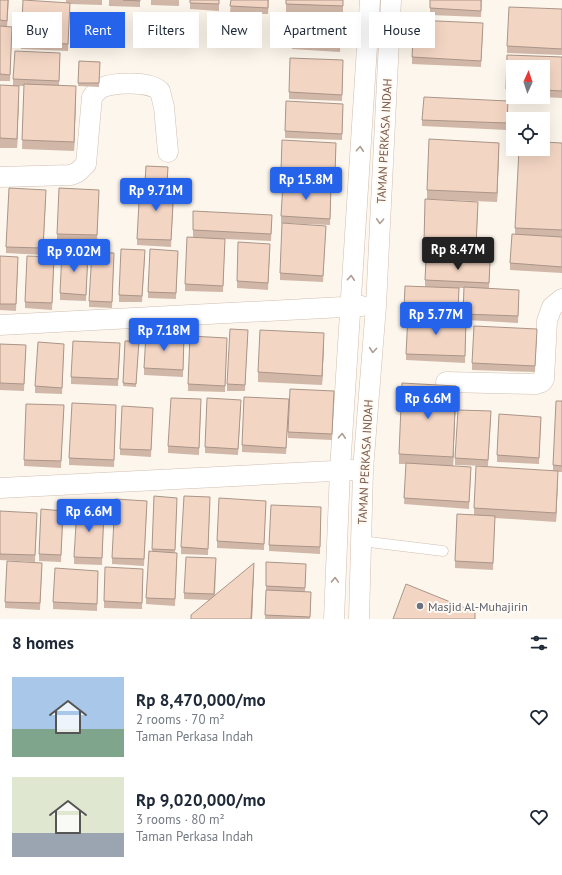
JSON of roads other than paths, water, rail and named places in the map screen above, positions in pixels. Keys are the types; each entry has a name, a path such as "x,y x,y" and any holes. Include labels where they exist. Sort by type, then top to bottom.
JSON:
{"street":[{"name":"TAMAN PERKASA INDAH","path":"334,619 349,307 370,0"},
{"name":"TAMAN PERKASA INDAH","path":"359,619 363,470 376,306 391,0"},
{"path":"0,177 71,175 78,172 86,164 92,97 103,87 125,83 153,86 160,91 164,107 168,152"},
{"path":"446,382 536,384 542,382 544,379 547,320 552,307 562,299"},
{"path":"0,325 376,306"},
{"path":"0,488 363,470"}],"lane":[{"path":"361,541 443,551"}],"place":[{"name":"Masjid Al-Muhajirin","path":"420,606"}]}
